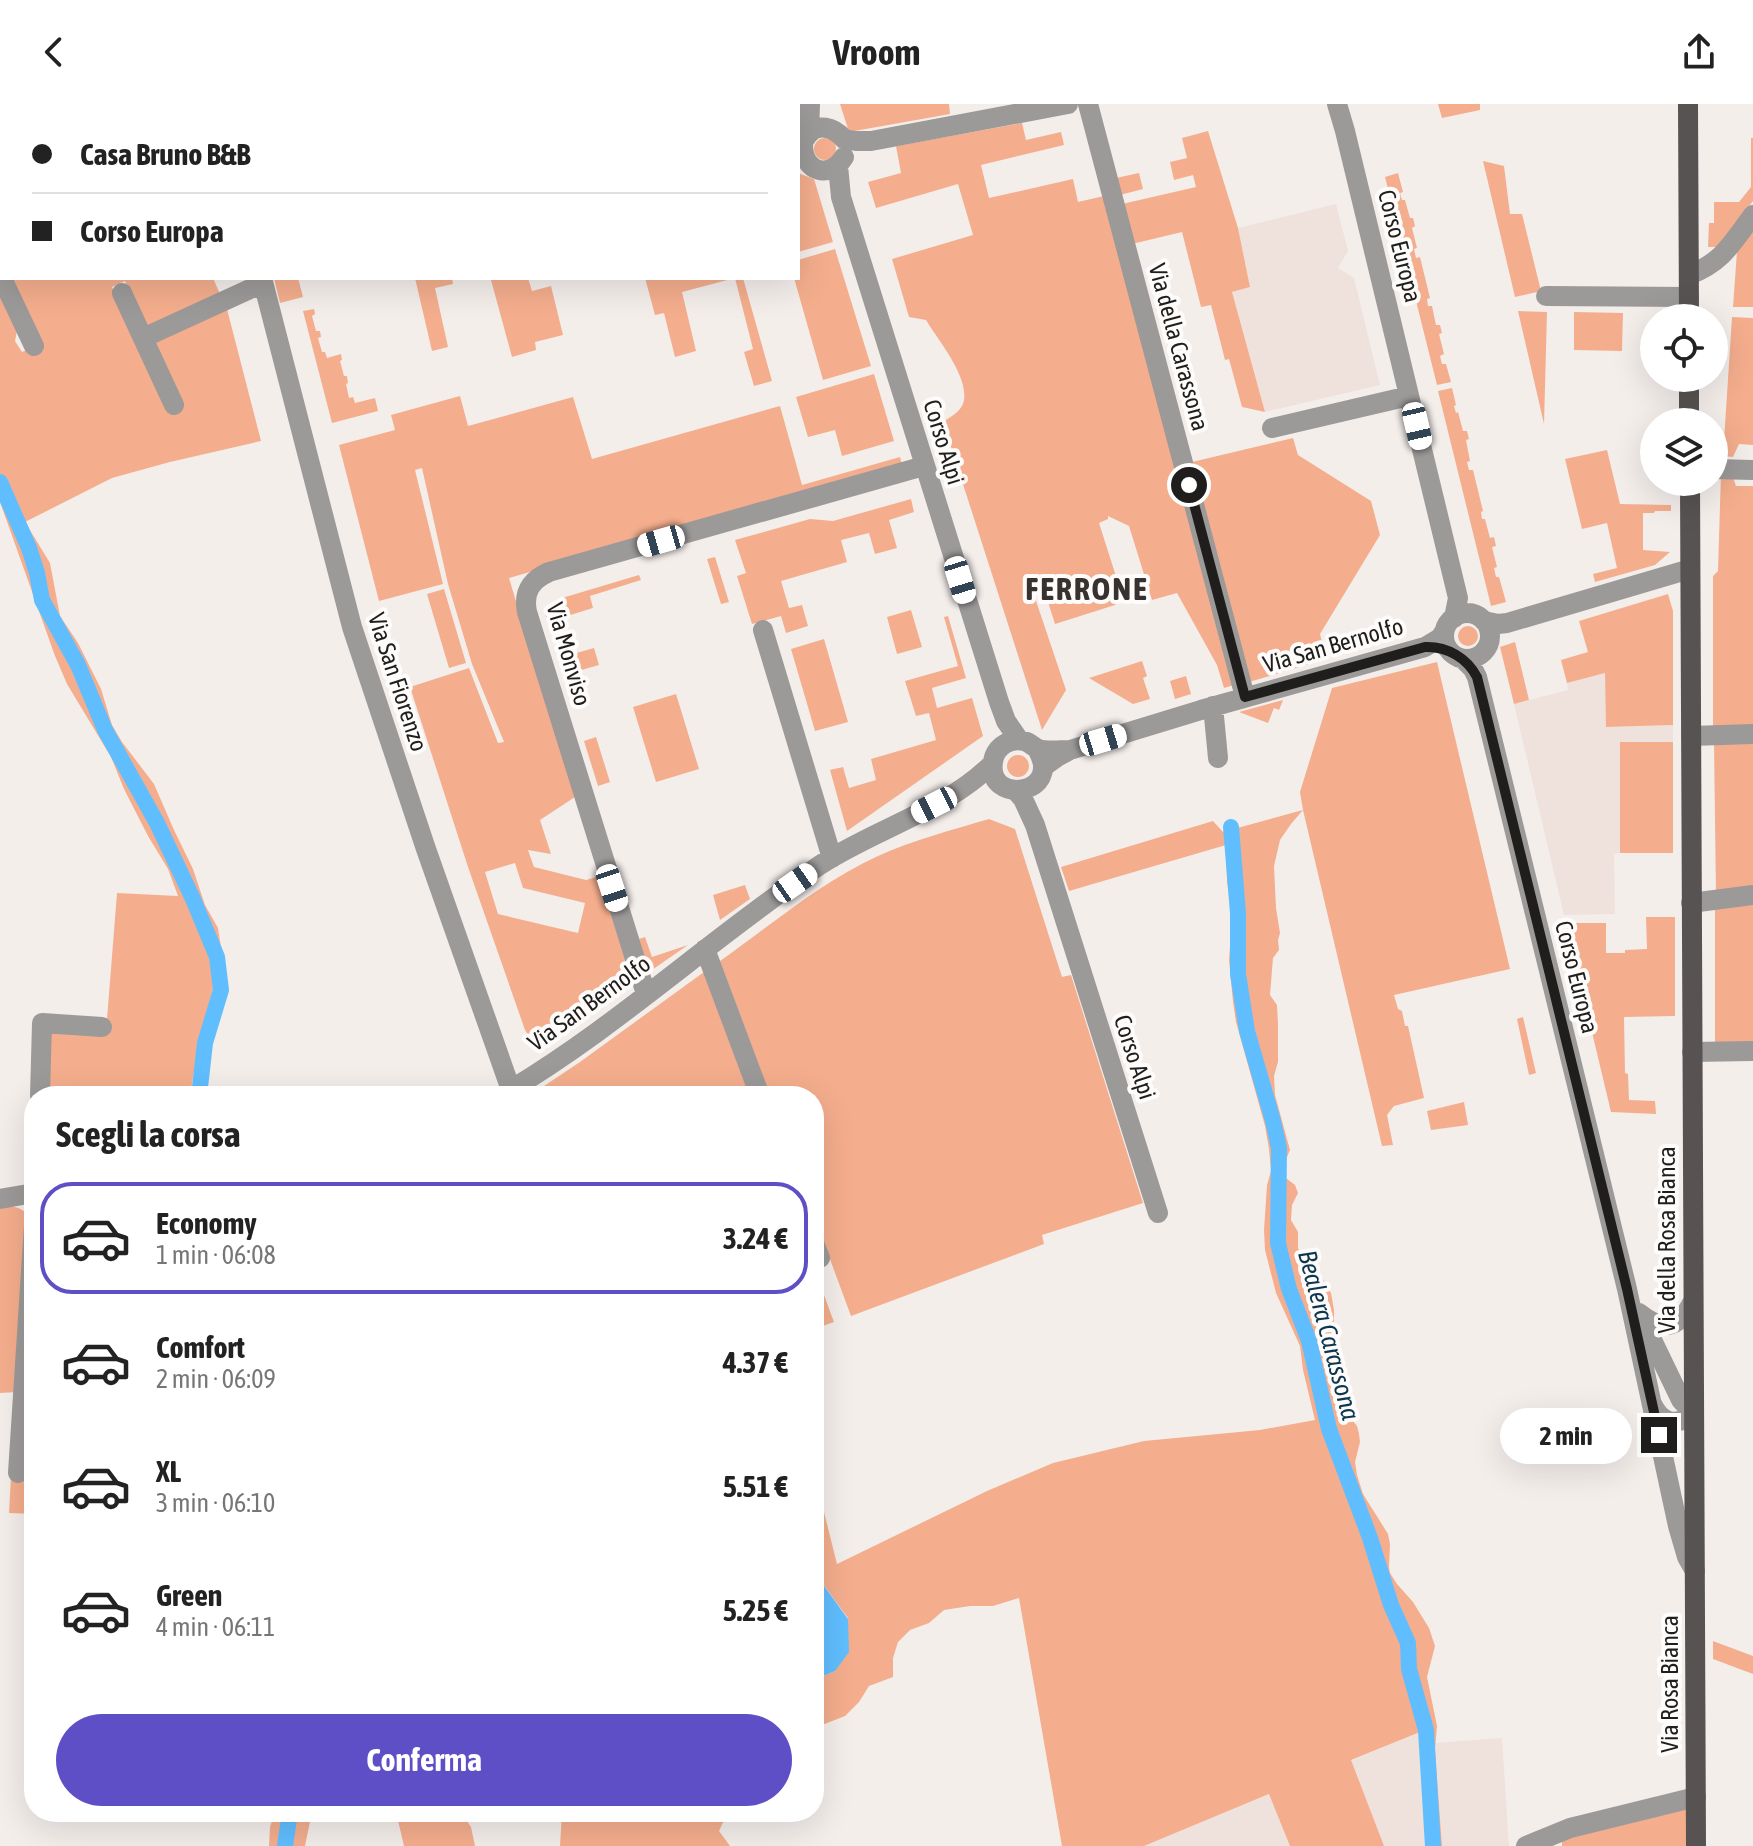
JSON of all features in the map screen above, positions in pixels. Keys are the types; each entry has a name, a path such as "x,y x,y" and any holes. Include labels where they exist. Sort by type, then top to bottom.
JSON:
{"main road":[{"path":"1688,104 1689,304"},
{"name":"Via della Rosa Bianca","path":"1690,496 1695,1571"},
{"name":"Via Rosa Bianca","path":"1695,1571 1696,1846"}],"street":[{"path":"812,104 819,150 858,146 962,113 1068,104"},
{"name":"Via della Carassona","path":"1088,104 1245,697"},
{"name":"Corso Europa","path":"1339,106 1466,632 1479,661 1477,677 1627,1289 1682,1543 1695,1571"},
{"name":"Corso Alpi","path":"819,150 841,197 1158,1213"},
{"path":"1689,275 1715,263 1753,215"},
{"path":"3,280 34,346"},
{"name":"Via San Fiorenzo","path":"143,338 262,280 352,627 503,1086"},
{"path":"122,293 174,405"},
{"path":"1546,296 1689,297"},
{"path":"1272,428 1409,396"},
{"name":"Via Monviso","path":"646,994 527,612 528,590 533,581 549,572 924,466"},
{"path":"1728,469 1753,470"},
{"path":"1466,632 1507,623 1690,569"},
{"path":"763,630 832,858"},
{"name":"Via San Bernolfo","path":"516,1086 555,1062 742,921 832,858 956,793 976,779 1054,751 1070,750 1213,706 1425,647 1440,638 1466,632"},
{"path":"1213,706 1218,758"},
{"path":"1691,736 1753,734"},
{"path":"1691,903 1753,895"},
{"path":"705,949 756,1086"},
{"path":"40,1086 42,1023 102,1027"},
{"path":"1692,1052 1753,1051"},
{"path":"0,1199 24,1195"},
{"name":"Corso Europa","path":"1627,1289 1681,1400 1693,1414"},
{"path":"1639,1313 1660,1326 1670,1325 1684,1317 1692,1303"},
{"path":"18,1473 24,1380"},
{"path":"1652,1404 1660,1416 1672,1422 1686,1420 1693,1414"},
{"path":"1526,1846 1570,1828 1696,1797"}],"shaded area":[{"path":"840,104 949,104 950,114 849,132"},
{"path":"1438,104 1480,104 1480,110 1442,118"},
{"path":"1022,123 1026,140 1061,132 1064,145 981,165 989,198 1073,179 1078,202 1104,196 1234,685 1224,688 1217,665 1177,593 1152,600 1129,526 1108,516 1099,523 1122,595 1115,605 1055,624 1041,580 1030,583 1066,690 1042,730 943,422 962,406 963,385 953,361 926,320 909,317 892,259 973,235 958,184 876,208 868,182 901,173 896,146"},
{"path":"1208,131 1238,228 1250,287 1232,292 1265,412 1242,407 1229,359 1225,360 1211,305 1201,307 1182,232 1132,244 1122,204 1196,187 1193,175 1174,180 1170,162 1187,158 1182,138"},
{"path":"825,138 833,141 836,149 833,157 825,160 817,157 814,149 817,141"},
{"path":"1751,138 1753,201 1720,247 1708,247 1709,223 1714,223 1714,202 1739,202 1751,187"},
{"path":"1483,161 1504,166 1510,214 1522,214 1541,291 1515,297"},
{"path":"1139,173 1143,189 1120,195 1116,178"},
{"path":"1398,173 1402,200 1405,200 1415,226 1412,228 1417,248 1414,249 1416,258 1420,257 1430,298 1427,299 1428,306 1432,306 1436,325 1440,325 1442,333 1439,334 1444,354 1440,356 1442,364 1446,364 1451,382 1437,385 1385,177"},
{"path":"800,174 814,179 833,242 800,251"},
{"path":"1336,204 1348,251 1338,268 1354,278 1380,385 1265,412 1232,292 1250,287 1238,228"},
{"path":"1753,229 1753,307 1733,307 1737,251"},
{"path":"835,249 871,366 823,380 795,280 800,280 800,259"},
{"path":"9,280 214,280 220,294 147,328 125,281 112,287 170,412 154,342 227,309 261,441 112,478 25,522 50,563 60,616 78,643 101,689 112,725 154,784 193,869 205,905 218,928 222,954 198,1047 192,1086 45,1086 47,1029 106,1032 117,893 178,896 168,869 124,789 111,757 67,684 0,502 0,288 18,326 15,341 22,352 39,344"},
{"path":"274,280 299,280 303,297 280,303"},
{"path":"415,280 452,280 453,284 435,288 448,347 432,351"},
{"path":"491,280 529,280 532,291 551,286 563,335 535,342 536,350 512,357"},
{"path":"646,280 727,280 682,292 696,351 675,357 664,313 655,315"},
{"path":"736,280 744,280 772,381 754,386 744,352 753,349"},
{"path":"314,309 312,316 316,331 320,331 321,337 318,338 322,352 327,358 341,354 349,398 353,397 355,403 375,398 378,411 332,423 303,311"},
{"path":"1518,311 1547,312 1544,424"},
{"path":"1574,312 1623,313 1622,351 1574,350"},
{"path":"1732,317 1753,318 1753,445 1739,444 1733,457 1728,456"},
{"path":"874,374 894,441 842,456 835,430 808,437 796,397"},
{"path":"1452,388 1456,413 1469,439 1466,440 1470,461 1467,462 1469,470 1473,470 1483,511 1482,519 1485,519 1490,538 1494,537 1496,546 1492,547 1497,567 1494,568 1506,602 1491,606 1438,391"},
{"path":"460,396 468,426 573,397 592,459 780,406 802,485 900,457 902,465 509,578 575,797 540,820 551,854 528,850 534,867 586,880 599,876 633,984 556,1040 542,1045 532,1041 525,1030 410,687 469,668 498,743 504,742 472,664 448,584 422,468 415,470 443,584 379,601 339,445 395,430 391,415","holes":["515,863 523,888 585,903 578,933 498,914 485,872"]},
{"path":"1293,438 1298,455 1371,501 1380,535 1320,634 1326,659 1249,682 1192,462"},
{"path":"1607,450 1620,504 1671,505 1671,511 1643,513 1643,550 1670,552 1655,565 1595,582 1593,574 1617,568 1607,523 1582,529 1565,459"},
{"path":"1728,474 1732,474 1736,486 1753,486 1753,726 1713,727 1713,576 1718,571 1720,496 1728,496"},
{"path":"911,499 914,512 889,520 897,548 875,554 869,533 841,540 847,562 781,581 789,608 802,605 808,626 786,633 781,616 752,624 737,576 746,573 735,540 810,519 833,521"},
{"path":"715,557 729,602 721,604 707,559"},
{"path":"639,575 641,580 590,596 593,608 548,622 545,614 565,608 562,598"},
{"path":"444,589 466,663 449,668 427,594"},
{"path":"1668,594 1673,611 1673,725 1606,727 1605,673 1567,683 1561,660 1588,652 1579,621"},
{"path":"911,610 922,647 897,654 887,617"},
{"path":"948,616 966,678 932,688 937,708 972,698 983,736 847,831 830,770 843,767 849,788 876,780 871,759 936,740 929,713 916,716 905,681 958,666 944,617"},
{"path":"1464,626 1472,626 1478,636 1472,646 1464,646 1458,640 1458,632"},
{"path":"824,639 848,722 815,731 791,649"},
{"path":"1515,642 1529,700 1514,704 1500,647"},
{"path":"594,648 599,665 564,675 559,658"},
{"path":"1142,661 1147,676 1143,678 1150,699 1133,704 1089,678"},
{"path":"1437,662 1510,969 1394,995 1405,1026 1408,1026 1424,1098 1394,1106 1387,1115 1393,1145 1382,1146 1300,792 1332,688"},
{"path":"1605,673 1607,727 1673,725 1673,742 1620,742 1620,853 1614,854 1615,914 1564,915 1514,704 1568,690 1567,683"},
{"path":"1186,676 1191,694 1175,699 1170,681"},
{"path":"676,694 699,769 656,782 633,707"},
{"path":"1283,700 1279,710 1274,708 1268,723 1239,712"},
{"path":"596,737 610,782 598,786 584,741"},
{"path":"1753,740 1753,890 1716,895 1714,742"},
{"path":"1620,742 1673,742 1673,853 1620,853"},
{"path":"1018,755 1026,758 1029,766 1026,774 1018,777 1010,774 1007,766 1010,758"},
{"path":"1303,810 1280,840 1274,866 1280,933 1279,950 1273,958 1270,995 1277,1005 1278,1024 1275,1095 1290,1150 1284,1164 1286,1178 1295,1185 1298,1193 1292,1205 1291,1220 1298,1232 1298,1248 1302,1256 1317,1269 1331,1293 1334,1325 1327,1353 1340,1376 1340,1404 1357,1426 1360,1442 1355,1462 1363,1494 1388,1534 1390,1573 1413,1602 1429,1628 1435,1646 1427,1677 1437,1726 1435,1749 1442,1846 1428,1846 1420,1732 1351,1760 1384,1846 1290,1846 1269,1794 1144,1846 1062,1846 1019,1598 993,1606 944,1610 929,1623 910,1630 898,1642 893,1658 893,1677 869,1686 845,1716 824,1724 824,1676 835,1671 848,1618 824,1586 824,1512 837,1564 987,1491 1053,1463 1144,1441 1260,1430 1315,1420 1300,1346 1276,1293 1265,1250 1267,1185 1271,1171 1269,1149 1233,1002 1229,960 1232,919 1226,845 1069,891 1061,867 1213,821 1223,832"},
{"path":"989,819 1015,829 1062,977 1071,975 1143,1203 1042,1235 1044,1244 851,1316 824,1243 824,1086 766,1086 720,961 816,891 857,866 933,836"},
{"path":"745,885 750,899 720,920 713,895"},
{"path":"1753,901 1753,1045 1715,1046 1715,906"},
{"path":"1646,917 1675,917 1675,1016 1624,1017 1629,1100 1655,1101 1656,1114 1611,1112 1566,923 1606,923 1606,953 1625,953 1625,950 1647,949"},
{"path":"645,937 652,957 688,945 649,972 639,939"},
{"path":"704,972 746,1086 544,1086"},
{"path":"1523,1017 1536,1073 1529,1075 1517,1019"},
{"path":"1464,1102 1468,1125 1431,1130 1427,1111"},
{"path":"0,1206 24,1211 24,1273 17,1392 0,1393"},
{"path":"824,1295 834,1322 824,1326"},
{"path":"24,1399 24,1514 9,1513 11,1476"},
{"path":"1713,1641 1753,1656 1753,1674 1713,1659"},
{"path":"1420,1732 1428,1846 1144,1846 1270,1794"},
{"path":"1502,1738 1509,1846 1442,1846 1435,1743"},
{"path":"1686,1806 1686,1846 1562,1846 1562,1837"},
{"path":"272,1822 310,1822 305,1846 269,1846"},
{"path":"398,1822 468,1822 475,1846 404,1846"},
{"path":"561,1822 723,1822 719,1831 730,1846 560,1846"}],"water":[{"path":"824,1586 848,1619 849,1652 835,1671 824,1676"}],"waterway":[{"path":"0,482 29,548 42,600 78,665 105,730 157,823 217,957 221,990 205,1043 200,1086"},
{"name":"Bealera Carassona","path":"1231,827 1238,913 1238,974 1247,1031 1279,1148 1278,1243 1289,1289 1309,1341 1329,1429 1370,1538 1391,1605 1408,1643 1409,1669 1426,1730 1433,1846"},
{"path":"285,1846 289,1822"}],"district":[{"name":"FERRONE","path":"1087,588"}],"route":[{"path":"1189,485 1245,697 1435,646 1463,659 1477,677 1627,1289 1659,1435"}]}
